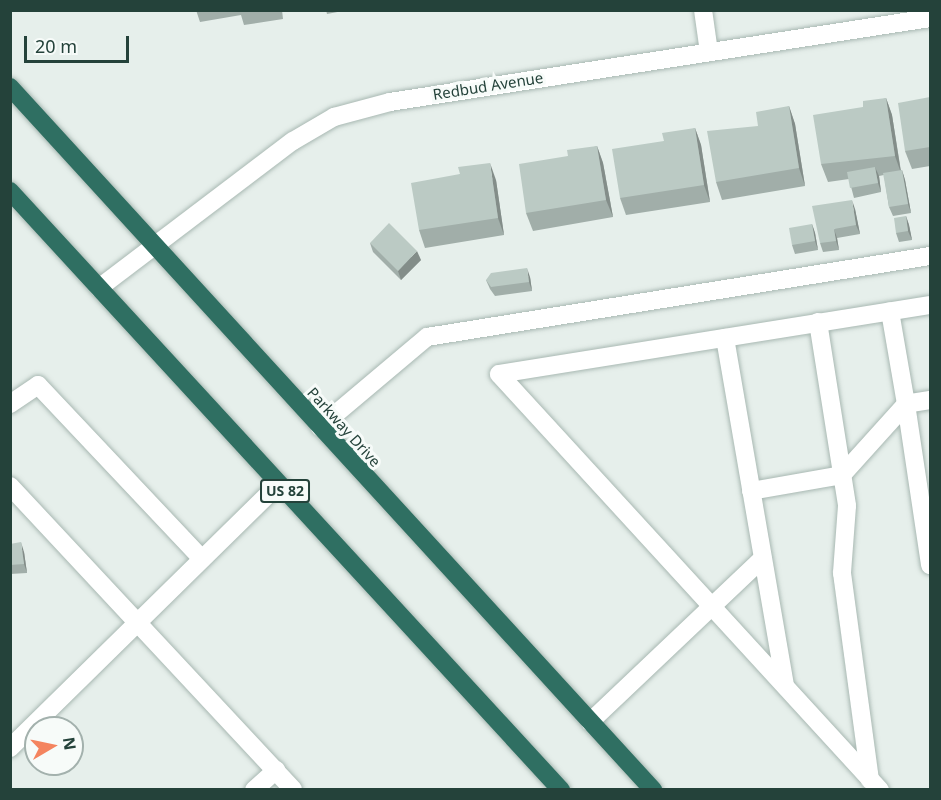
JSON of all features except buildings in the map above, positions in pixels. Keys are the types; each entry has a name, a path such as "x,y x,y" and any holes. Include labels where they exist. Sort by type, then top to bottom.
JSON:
{"highway":[{"name":"Parkway Drive","path":"10,87 652,789"},
{"name":"US 82","path":"10,190 561,789"}],"street":[{"path":"703,10 709,52"},
{"name":"Redbud Avenue","path":"99,288 293,141 334,117 390,102 930,18"},
{"path":"320,427 428,337 930,256"},
{"path":"875,785 499,374 930,305"},
{"path":"890,311 930,565"},
{"path":"818,322 847,506 842,573 875,785"},
{"path":"725,338 785,685"},
{"path":"10,404 38,386 202,559"},
{"path":"752,491 842,475 906,404 930,400"},
{"path":"10,748 279,484"},
{"path":"10,486 140,621 293,789"},
{"path":"590,722 714,608 763,558"},
{"path":"254,789 276,770"}]}
